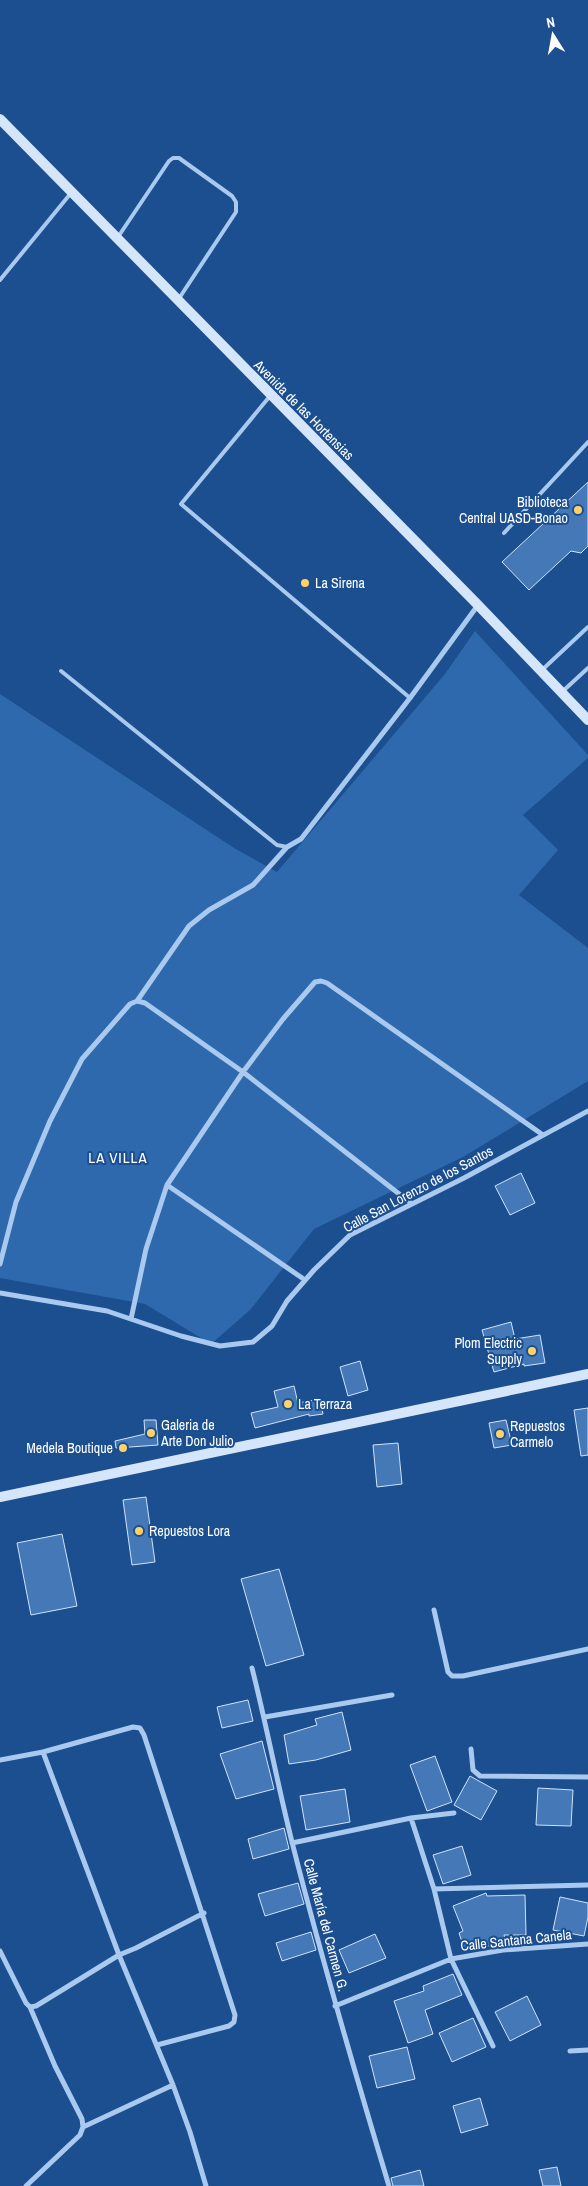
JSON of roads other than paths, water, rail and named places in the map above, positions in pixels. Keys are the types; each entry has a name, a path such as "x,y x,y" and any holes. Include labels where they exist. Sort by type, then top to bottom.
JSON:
{"main road":[{"name":"Avenida de las Hortensias","path":"0,119 478,604 588,720"},
{"path":"0,1497 588,1374"}],"street":[{"path":"0,1264 16,1202 50,1121 82,1059 130,1004 137,1001 189,926 209,910 253,884 287,847 301,839 410,698 478,604"},
{"path":"131,1319 146,1249 167,1185 243,1072 310,986 321,981 327,983 543,1135"},
{"path":"137,1001 145,1003 243,1072 412,1204"},
{"name":"Calle San Lorenzo de los Santos","path":"0,1293 107,1311 220,1346 253,1342 272,1326 287,1302 305,1280 350,1235 464,1178 588,1111"},
{"path":"167,1185 305,1280"},
{"path":"434,1610 448,1672 452,1676 463,1676 588,1649"},
{"name":"Calle María del Carmen G.","path":"252,1668 292,1843 335,2006 389,2186"},
{"path":"264,1717 392,1695"},
{"path":"0,1760 42,1752 133,1727 140,1728 144,1735 204,1913 235,2015 234,2022 229,2026 157,2045"},
{"path":"471,1749 473,1770 480,1776 588,1776"},
{"path":"42,1752 119,1955 173,2085 190,2132 206,2186"},
{"path":"292,1843 411,1818 454,1813"},
{"path":"411,1818 434,1889 451,1959 492,2046"},
{"path":"434,1889 588,1885"},
{"path":"30,2007 36,2006 119,1955 204,1913"},
{"name":"Calle Santana Canela","path":"335,2006 451,1959 503,1950 588,1944"},
{"path":"0,1951 30,2007 44,2042 82,2119 83,2127 80,2135 26,2186"},
{"path":"570,2051 588,2050"},
{"path":"83,2127 173,2085"}],"lane":[{"path":"117,239 169,161 173,158 179,158 232,196 236,202 236,212 177,300"},
{"path":"0,280 72,193"},
{"path":"270,395 181,504 410,698"},
{"path":"504,533 588,442"},
{"path":"542,670 588,627"},
{"path":"561,693 588,668"},
{"path":"61,671 277,844 287,847"}],"place":[{"name":"Biblioteca Central UASD-Bonao","path":"578,510"},
{"name":"La Sirena","path":"305,583"},
{"name":"Plom Electric Supply","path":"532,1351"},
{"name":"La Terraza","path":"288,1404"},
{"name":"Galeria de Arte Don Julio","path":"151,1433"},
{"name":"Repuestos Carmelo","path":"500,1434"},
{"name":"Medela Boutique","path":"123,1448"},
{"name":"Repuestos Lora","path":"139,1531"}],"district":[{"name":"LA VILLA","path":"118,1157"}]}
